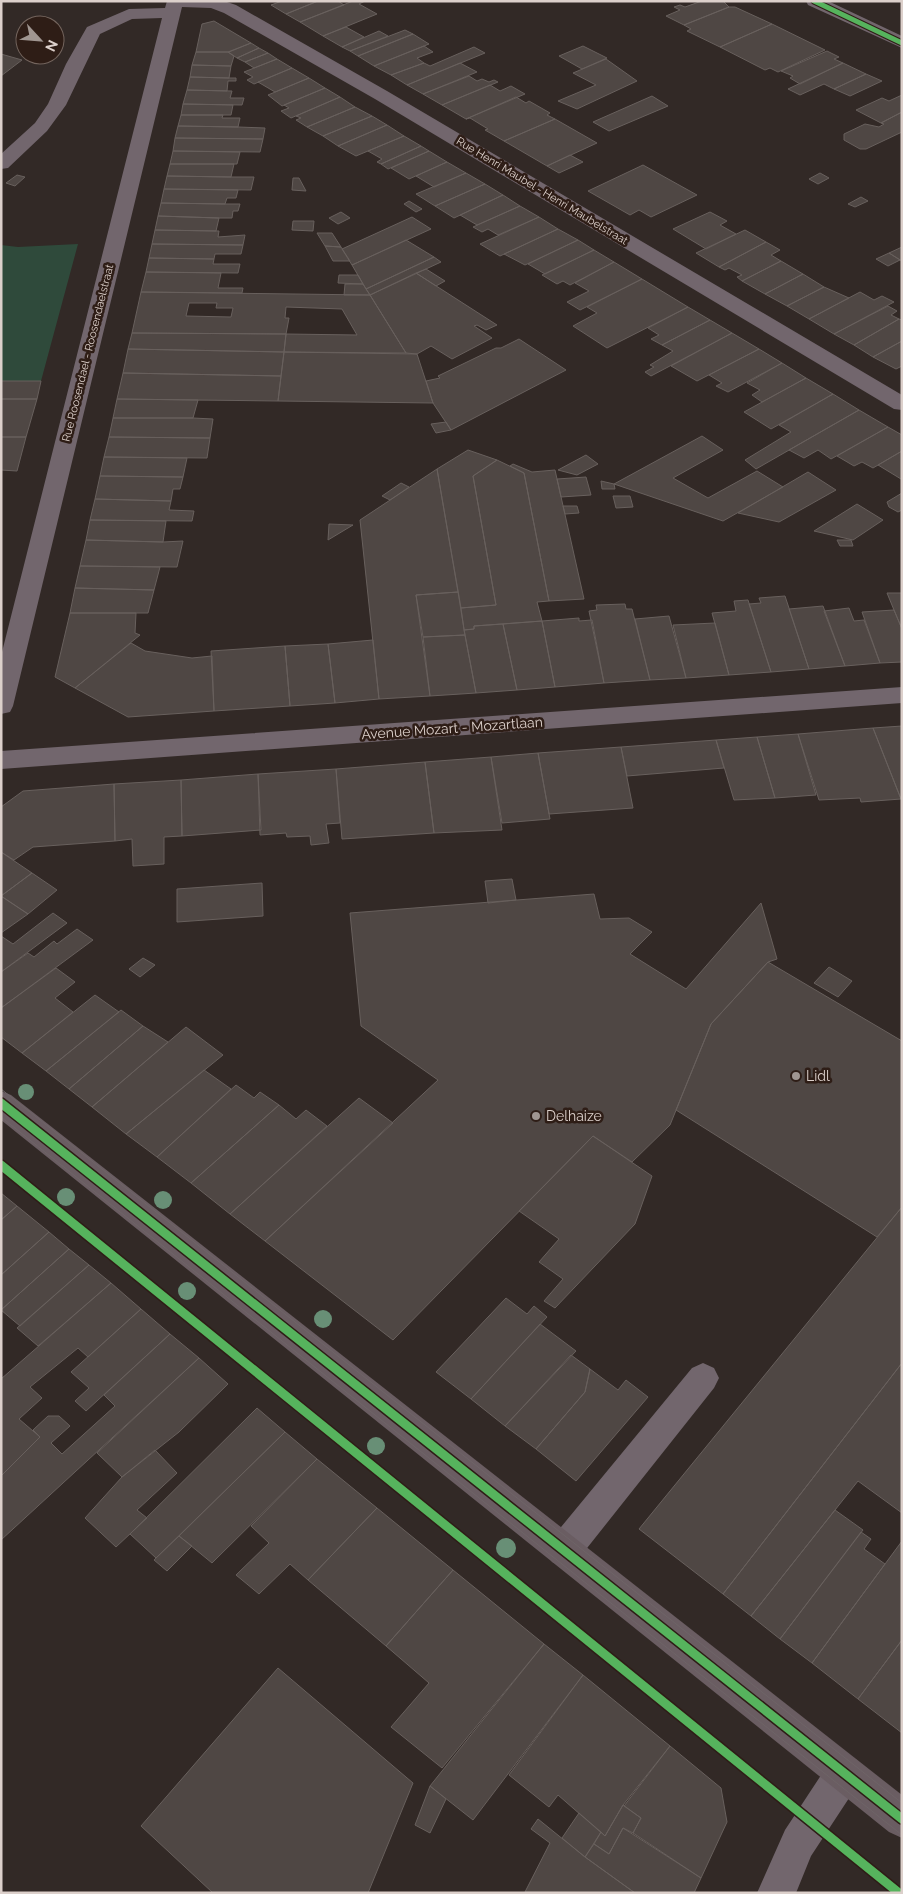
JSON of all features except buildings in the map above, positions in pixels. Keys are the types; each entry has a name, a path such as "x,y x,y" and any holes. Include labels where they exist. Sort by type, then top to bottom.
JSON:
{"main road":[{"path":"1,1103 902,1819"}],"street":[{"path":"814,1 902,43"},
{"name":"Rue Henri Maubel - Henri Maubelstraat","path":"1,164 41,127 56,105 93,31 129,14 174,5 213,3 230,9 381,96 902,404"},
{"name":"Rue Roosendael - Roosendaelstraat","path":"1,706 174,5"},
{"name":"Avenue Mozart - Mozartlaan","path":"1,760 902,695"},
{"path":"564,1550 703,1378"},
{"path":"776,1893 798,1843 844,1773"}],"green space":[{"path":"78,244 41,381 1,381 1,245 18,247"}],"tram line":[{"path":"1,1089 902,1803"},
{"path":"1,1117 902,1835"}],"cycle path":[{"path":"814,1 902,43"},
{"path":"1,1103 902,1819"},
{"path":"1,1165 899,1893"}],"place":[{"name":"Lidl","path":"796,1076"},
{"name":"Delhaize","path":"536,1116"}]}
